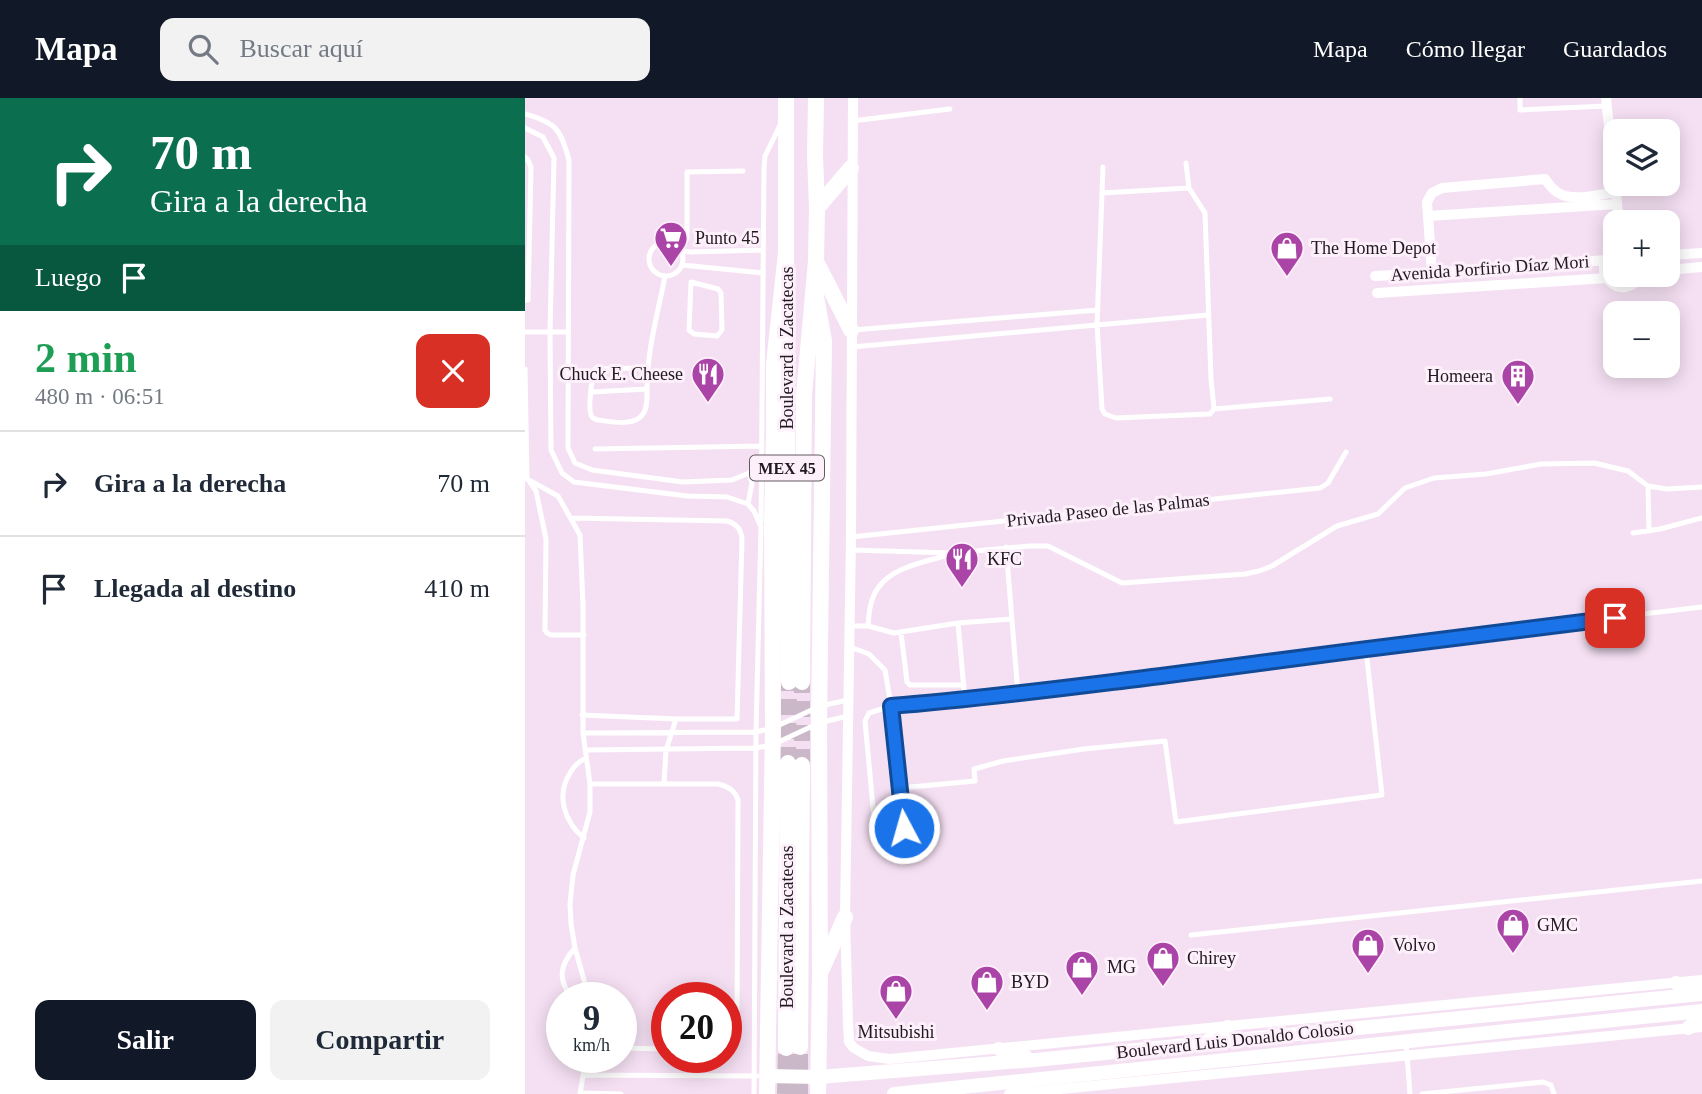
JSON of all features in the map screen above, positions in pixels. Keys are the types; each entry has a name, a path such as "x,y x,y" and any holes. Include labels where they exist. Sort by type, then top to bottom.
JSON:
{"main road":[{"name":"Boulevard a Zacatecas","path":"786,104 786,253 796,682 804,395 815,291 816,98"},
{"path":"817,208 851,168"},
{"path":"767,1094 761,1076 764,746 773,728 772,523 767,462 768,356 786,253"},
{"path":"816,261 851,330"},
{"path":"815,291 824,341 818,1094"},
{"name":"Boulevard a Zacatecas","path":"793,1048 795,764"},
{"path":"820,974 845,917"},
{"path":"1676,983 1702,993"},
{"name":"Boulevard Luis Donaldo Colosio","path":"761,1076 818,1077 1035,1060 1702,993"},
{"path":"1335,1030 1362,1036 1394,1037 1407,1049 1422,1034 1513,1023 1531,1019 1550,1009"},
{"name":"Boulevard Luis Donaldo Colosio","path":"894,1094 1407,1049 1702,1012"},
{"path":"1695,1028 1702,1017"},
{"path":"1204,1043 1228,1027"},
{"path":"999,1049 1035,1060"},
{"path":"1073,1088 1087,1075"}],"street":[{"path":"845,917 851,550 853,98"},
{"path":"1432,273 1427,202 1432,193 1441,187 1545,179 1557,192 1565,195 1578,197 1603,194"},
{"path":"1616,196 1618,210"},
{"path":"1428,216 1617,204"},
{"path":"1680,254 1702,253"},
{"name":"Avenida Porfirio Díaz Mori","path":"1375,276 1603,260"},
{"path":"1680,269 1702,267"},
{"name":"Avenida Porfirio Díaz Mori","path":"1377,293 1603,278"},
{"name":"Boulevard Luis Donaldo Colosio","path":"845,917 849,1042 868,1056 890,1059 1702,980"},
{"name":"Boulevard Luis Donaldo Colosio","path":"1009,1094 1407,1049 1695,1028"}],"lane":[{"path":"1520,98 1520,110 1607,102"},
{"path":"764,746 756,732 761,527 767,462 762,446 768,356 763,272 765,156 786,104"},
{"path":"852,121 950,109"},
{"path":"525,114 546,120 556,128 563,139 569,160 568,448 575,463 592,470 683,482 731,480 767,462"},
{"path":"525,128 543,137 554,158 550,332 551,450 562,473 574,482 687,496 727,497 748,504 761,527"},
{"path":"525,157 531,167 528,300 525,300"},
{"path":"1186,163 1189,188 1205,213 1211,379 1215,409"},
{"path":"1103,167 1097,324 1102,409 1105,414 1116,418 1210,414 1215,409 1330,399"},
{"path":"679,248 687,238 687,172 743,171"},
{"path":"1102,193 1189,188"},
{"path":"679,248 683,258 678,272 665,276 656,274 648,257 659,242 669,242 691,252 763,250"},
{"path":"682,265 763,272"},
{"path":"678,272 691,282 718,289 721,293 722,330 717,336 694,334 689,330 691,282"},
{"path":"646,369 595,369 591,392 592,418 629,421 642,416 646,408 646,369 665,276"},
{"path":"851,330 1098,310"},
{"path":"851,347 1208,315"},
{"path":"977,320 978,335"},
{"path":"525,332 568,332"},
{"path":"525,369 526,478 536,491 546,538 545,630 551,635 584,635"},
{"path":"591,392 647,389"},
{"path":"595,449 762,446"},
{"name":"Privada Paseo de las Palmas","path":"851,537 1320,488 1328,483 1346,452"},
{"path":"562,473 575,463"},
{"path":"851,550 954,553 1006,547 1048,546 1122,583 1245,574 1272,566 1337,526 1378,514 1405,488 1434,478 1486,474 1541,464 1594,463 1627,471 1648,486 1667,489 1702,487"},
{"path":"748,504 752,484 749,473"},
{"path":"526,478 558,496 580,535 584,635 583,733 590,784 590,812 570,889 571,924 585,982"},
{"path":"1648,486 1649,531"},
{"path":"571,518 727,521 739,527 742,532 737,719 583,715"},
{"path":"1633,533 1685,524 1702,518"},
{"path":"1006,547 1018,694"},
{"path":"868,626 871,602 886,578 907,567 954,553"},
{"path":"849,647 869,654 885,670 891,706 904,832 881,836 875,829 865,722 869,713 891,706 965,701 1702,607"},
{"path":"850,626 868,626 884,632 901,632 958,623 1011,619"},
{"path":"958,623 965,701"},
{"path":"901,632 907,681 910,685 964,685"},
{"path":"900,788 975,781 974,769 1003,761 1165,741 1176,822 1382,795 1366,650"},
{"path":"583,733 756,732 773,728 820,706 848,700"},
{"path":"585,750 764,746 819,723 848,716"},
{"path":"664,784 666,750 676,719"},
{"path":"584,838 569,821 563,797 568,776 581,760 586,758"},
{"path":"590,784 718,784 736,794 737,982"},
{"path":"1191,935 1702,881"},
{"path":"563,982 564,963 575,948"},
{"path":"1407,1049 1410,1094"},
{"path":"621,1094 580,1093 583,1075 761,1076 754,1094"},
{"path":"1422,1094 1543,1082 1551,1085 1554,1094"}],"tunnel":[{"path":"788,763 789,682"},
{"path":"802,682 802,765"},
{"path":"800,1047 800,1094"},
{"path":"785,1094 786,1048"}],"place":[{"name":"Punto 45","path":"671,268"},
{"name":"The Home Depot","path":"1287,278"},
{"name":"Chuck E. Cheese","path":"708,404"},
{"name":"Homeera","path":"1518,406"},
{"name":"KFC","path":"962,589"},
{"name":"GMC","path":"1513,955"},
{"name":"Volvo","path":"1368,975"},
{"name":"Chirey","path":"1163,988"},
{"name":"MG","path":"1082,997"},
{"name":"BYD","path":"987,1012"},
{"name":"Mitsubishi","path":"896,1021"}],"route":[{"path":"904,828 891,706 965,701 1615,618"}]}
